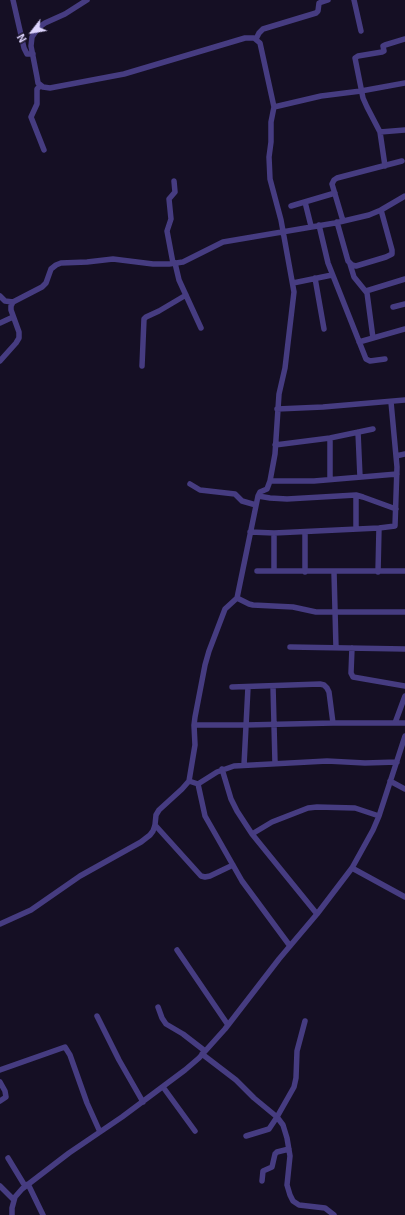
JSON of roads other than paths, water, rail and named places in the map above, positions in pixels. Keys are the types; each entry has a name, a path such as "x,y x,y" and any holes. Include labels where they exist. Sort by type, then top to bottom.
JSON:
{"street":[{"path":"13,0 24,48 28,54 33,54"},
{"path":"0,924 31,910 80,876 141,842 153,831 156,815 159,810 189,781 195,745 194,725 200,687 209,651 225,609 237,598 258,496 260,492 267,489 270,481 275,445 277,409 285,368 294,292 283,232 269,171 271,122 274,106 260,43 252,37 245,38 119,75 50,88 40,86 38,83 31,42 32,37 38,28 45,23 65,14 87,0"},
{"path":"256,39 259,32 265,28 316,13 318,11 318,2 328,0"},
{"path":"354,0 361,31"},
{"path":"385,166 380,132 367,107 361,91 355,61 356,57 380,53 384,51 383,46 405,40"},
{"path":"274,106 321,96 405,83"},
{"path":"40,86 37,89 37,104 31,117 44,150"},
{"path":"380,132 405,130"},
{"path":"373,338 366,291 354,277 332,184 335,179 402,161"},
{"path":"174,181 175,192 169,199 171,219 167,231 177,275 200,328"},
{"path":"291,206 335,193"},
{"path":"0,296 5,301 13,302 42,287 46,283 51,269 61,263 113,259 153,264 182,262 223,242 340,222 369,215 405,196"},
{"path":"305,202 311,226"},
{"path":"350,264 356,266 392,254 381,210"},
{"path":"319,225 332,275 367,360 385,359"},
{"path":"293,283 332,275"},
{"path":"315,278 324,329"},
{"path":"366,291 405,279"},
{"path":"142,366 144,319 159,312 186,295"},
{"path":"0,361 19,338 19,332 13,317 11,306 13,302"},
{"path":"393,308 405,304"},
{"path":"0,323 13,317"},
{"path":"359,342 405,329"},
{"path":"277,409 323,407 405,400"},
{"path":"250,532 274,534 395,526 397,474 391,402"},
{"path":"275,445 330,438 373,429"},
{"path":"358,432 360,477"},
{"path":"330,438 330,479"},
{"path":"396,456 405,454"},
{"path":"270,481 314,481 397,474"},
{"path":"190,484 200,490 235,494 242,501 256,505"},
{"path":"258,496 287,499 356,495 396,509"},
{"path":"356,495 356,529"},
{"path":"378,572 379,528"},
{"path":"305,532 305,572"},
{"path":"274,534 274,571"},
{"path":"257,571 405,571"},
{"path":"334,572 336,648"},
{"path":"237,598 253,605 293,607 316,612 405,612"},
{"path":"290,647 405,649"},
{"path":"352,648 351,673 353,677 405,686"},
{"path":"232,687 324,685 328,688 329,692 333,723"},
{"path":"274,686 275,763"},
{"path":"244,765 248,687"},
{"path":"395,723 405,696"},
{"path":"194,725 405,723"},
{"path":"12,1215 14,1200 17,1194 27,1185 185,1070 204,1053 228,1025 290,946 318,914 352,868 379,816 405,736"},
{"path":"189,781 194,784 198,784 222,769 244,765 327,761 365,763 397,762"},
{"path":"222,769 231,799 252,834 318,914"},
{"path":"390,782 405,789"},
{"path":"198,784 205,816 242,881 290,946"},
{"path":"252,834 272,822 308,808 355,808 379,816"},
{"path":"155,825 201,876 210,876 233,865"},
{"path":"352,868 405,897"},
{"path":"177,950 228,1025"},
{"path":"158,1007 166,1024 183,1034 236,1080 283,1125 290,1156 287,1185 291,1198 299,1205 325,1208 334,1215"},
{"path":"97,1016 119,1060 143,1102"},
{"path":"246,1136 268,1130 277,1118 295,1083 297,1051 305,1021"},
{"path":"0,1070 65,1047 70,1055 87,1102 100,1132"},
{"path":"0,1082 5,1091 6,1097 0,1101"},
{"path":"163,1087 195,1130"},
{"path":"262,1181 263,1171 272,1167 275,1154 289,1149"},
{"path":"8,1158 27,1185 43,1215"},
{"path":"0,1186 14,1200"}]}
